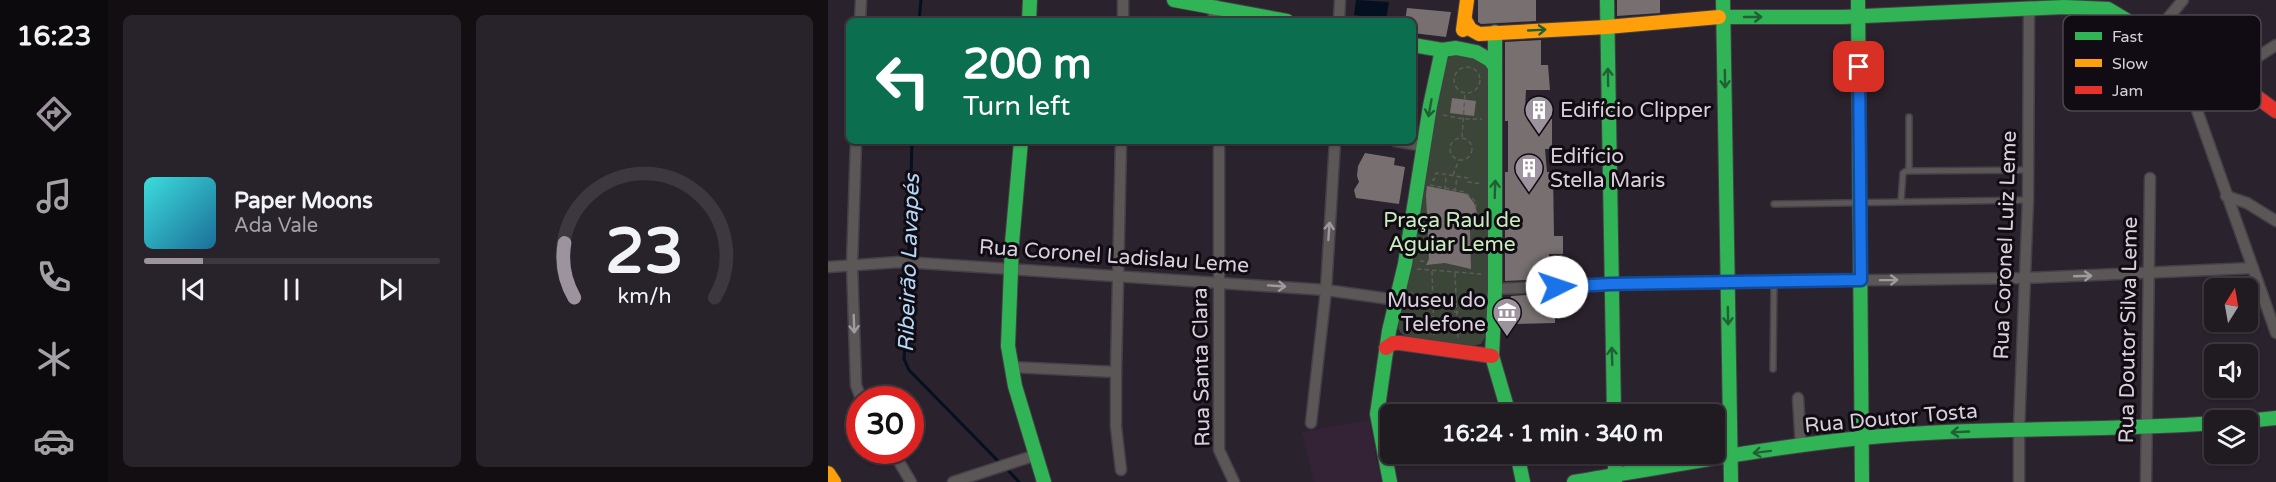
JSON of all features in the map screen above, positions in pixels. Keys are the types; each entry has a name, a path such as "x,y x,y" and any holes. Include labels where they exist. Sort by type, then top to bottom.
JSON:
{"street":[{"path":"860,18 861,0"},
{"path":"1029,18 1030,0"},
{"path":"1123,0 1123,18"},
{"path":"1174,0 1213,10 1267,18"},
{"path":"1339,18 1340,0"},
{"path":"1460,48 1467,0"},
{"path":"1607,0 1614,404"},
{"path":"1723,0 1731,482"},
{"path":"1858,0 1862,482"},
{"path":"2170,15 2183,0"},
{"path":"1465,20 1470,29 1476,33 1607,27 1724,17 1859,17 1970,5 2029,9 2065,4 2106,4 2122,15"},
{"name":"Rua Coronel Luiz Leme","path":"2019,482 2028,200 2029,9"},
{"path":"1495,32 1495,290 1492,356 1506,404"},
{"path":"2261,55 2276,45"},
{"path":"1416,46 1442,50 1460,48 1481,54 1495,67"},
{"path":"1390,482 1377,414 1389,331 1397,300 1430,106 1442,50"},
{"path":"2261,100 2276,111"},
{"path":"2197,111 2276,333"},
{"path":"856,144 852,266 856,386"},
{"path":"1021,144 1011,269 1008,346 1010,367 1044,482"},
{"path":"1121,144 1116,427 1121,470"},
{"name":"Rua Santa Clara","path":"1219,144 1219,450 1234,482"},
{"path":"1311,423 1326,290 1335,144"},
{"path":"1412,144 1424,146"},
{"name":"Rua Doutor Silva Leme","path":"2146,482 2150,178"},
{"path":"2226,196 2247,203 2276,221"},
{"name":"Rua Coronel Ladislau Leme","path":"828,267 919,262 1326,290 1397,300"},
{"path":"1495,290 1610,284 2025,278 2253,268"},
{"path":"1389,331 1400,343"},
{"path":"1386,348 1389,345 1400,343 1492,356"},
{"path":"1010,367 1116,372"},
{"path":"1798,398 1801,447"},
{"path":"2258,420 2276,418"},
{"name":"Rua Doutor Tosta","path":"1574,482 1615,478 1731,456 1862,438 2019,429 2146,428 2204,424"},
{"path":"953,482 1036,455"},
{"path":"900,464 911,482"},
{"path":"1519,464 1523,482"},
{"path":"828,473 834,482"}],"lane":[{"path":"1909,117 1909,171"},
{"path":"1901,201 1903,173 1909,171 2028,170"},
{"path":"1774,204 2028,200"},
{"path":"1773,369 1774,282"}],"path":[{"path":"1468,68 1478,74 1479,82 1476,89 1465,93 1457,89 1455,77 1460,70 1468,68"},
{"path":"1462,138 1465,93"},
{"path":"1436,114 1463,119 1489,119"},
{"path":"1462,138 1471,145 1471,152 1467,158 1460,160 1453,157 1450,148 1453,142 1462,138"},
{"path":"1453,176 1460,160"},
{"path":"1428,180 1434,180 1436,173 1468,178 1468,182 1486,184"},
{"path":"1445,189 1447,175"},
{"path":"1455,191 1457,176"},
{"path":"1425,184 1465,192 1476,202 1474,228 1477,228 1477,220 1484,220"},
{"path":"1420,261 1428,262"},
{"path":"1410,268 1482,274"},
{"path":"1432,270 1434,338"},
{"path":"1455,272 1458,340"},
{"path":"1404,314 1409,315 1412,307 1413,285"}],"shaded area":[{"path":"1369,420 1381,482 1314,482 1302,432"}],"green space":[{"name":"Praça Raul de Aguiar Leme","path":"1453,54 1476,57 1489,69 1489,273 1485,337 1481,344 1472,346 1405,336 1398,328 1446,60"}],"water":[{"path":"1356,0 1389,2 1386,18 1354,15"}],"building":[{"path":"1478,0 1536,0 1536,21 1481,24 1478,22"},
{"path":"1617,0 1660,0 1660,13 1617,16"},
{"path":"1407,8 1451,12 1446,37 1416,33 1416,18 1405,18"},
{"path":"1541,40 1541,65 1548,65 1550,90 1526,90 1525,109 1539,108 1540,119 1552,119 1552,149 1545,149 1547,172 1553,172 1554,236 1563,236 1563,254 1549,254 1549,279 1505,281 1505,172 1508,172 1508,121 1505,121 1505,42"},
{"path":"1452,98 1476,101 1474,116 1450,113"},
{"path":"1365,153 1395,158 1394,165 1405,167 1399,204 1356,198 1354,190 1359,182 1358,166"},
{"path":"1427,186 1467,194 1474,203 1479,219 1473,219 1470,231 1471,269 1445,263 1426,265 1429,259"},
{"path":"1542,294 1542,304 1555,304 1555,323 1512,324 1512,305 1509,306 1511,296"}],"waterway":[{"name":"Ribeirão Lavapés","path":"919,18 921,0"},
{"name":"Ribeirão Lavapés","path":"912,144 904,359 909,370 1001,464"},
{"name":"Ribeirão Lavapés","path":"1006,468 1019,482"}],"traffic: fast":[{"path":"1029,18 1030,0"},
{"path":"1174,0 1271,18"},
{"path":"1607,0 1614,404"},
{"path":"1723,0 1731,482"},
{"path":"1858,0 1862,482"},
{"path":"1719,17 1843,17 2064,7 2108,9 2118,15"},
{"path":"1495,32 1495,289 1492,356 1506,404"},
{"path":"1416,46 1442,50 1456,48 1476,52 1490,60 1495,67"},
{"path":"1390,482 1377,414 1389,331 1405,264 1430,106 1442,50"},
{"path":"1021,144 1012,243 1008,346 1015,386 1044,482"},
{"path":"2258,420 2276,418"},
{"path":"1574,482 1753,452 1861,438 1949,432 2204,424"},
{"path":"1519,464 1523,482"},
{"path":"1615,464 1615,482"}],"traffic: slow":[{"path":"1463,30 1467,0"},
{"path":"1465,20 1470,29 1479,34 1607,27 1719,17"},
{"path":"828,473 834,482"}],"traffic: jam":[{"path":"2261,100 2276,111"},
{"path":"1386,348 1393,343 1400,343 1492,356"}],"place":[{"name":"Edifício Clipper","path":"1539,136"},
{"name":"Edifício Stella Maris","path":"1529,194"},
{"name":"Museu do Telefone","path":"1507,338"}],"route":[{"path":"1557,287 1861,280 1859,67"}]}
